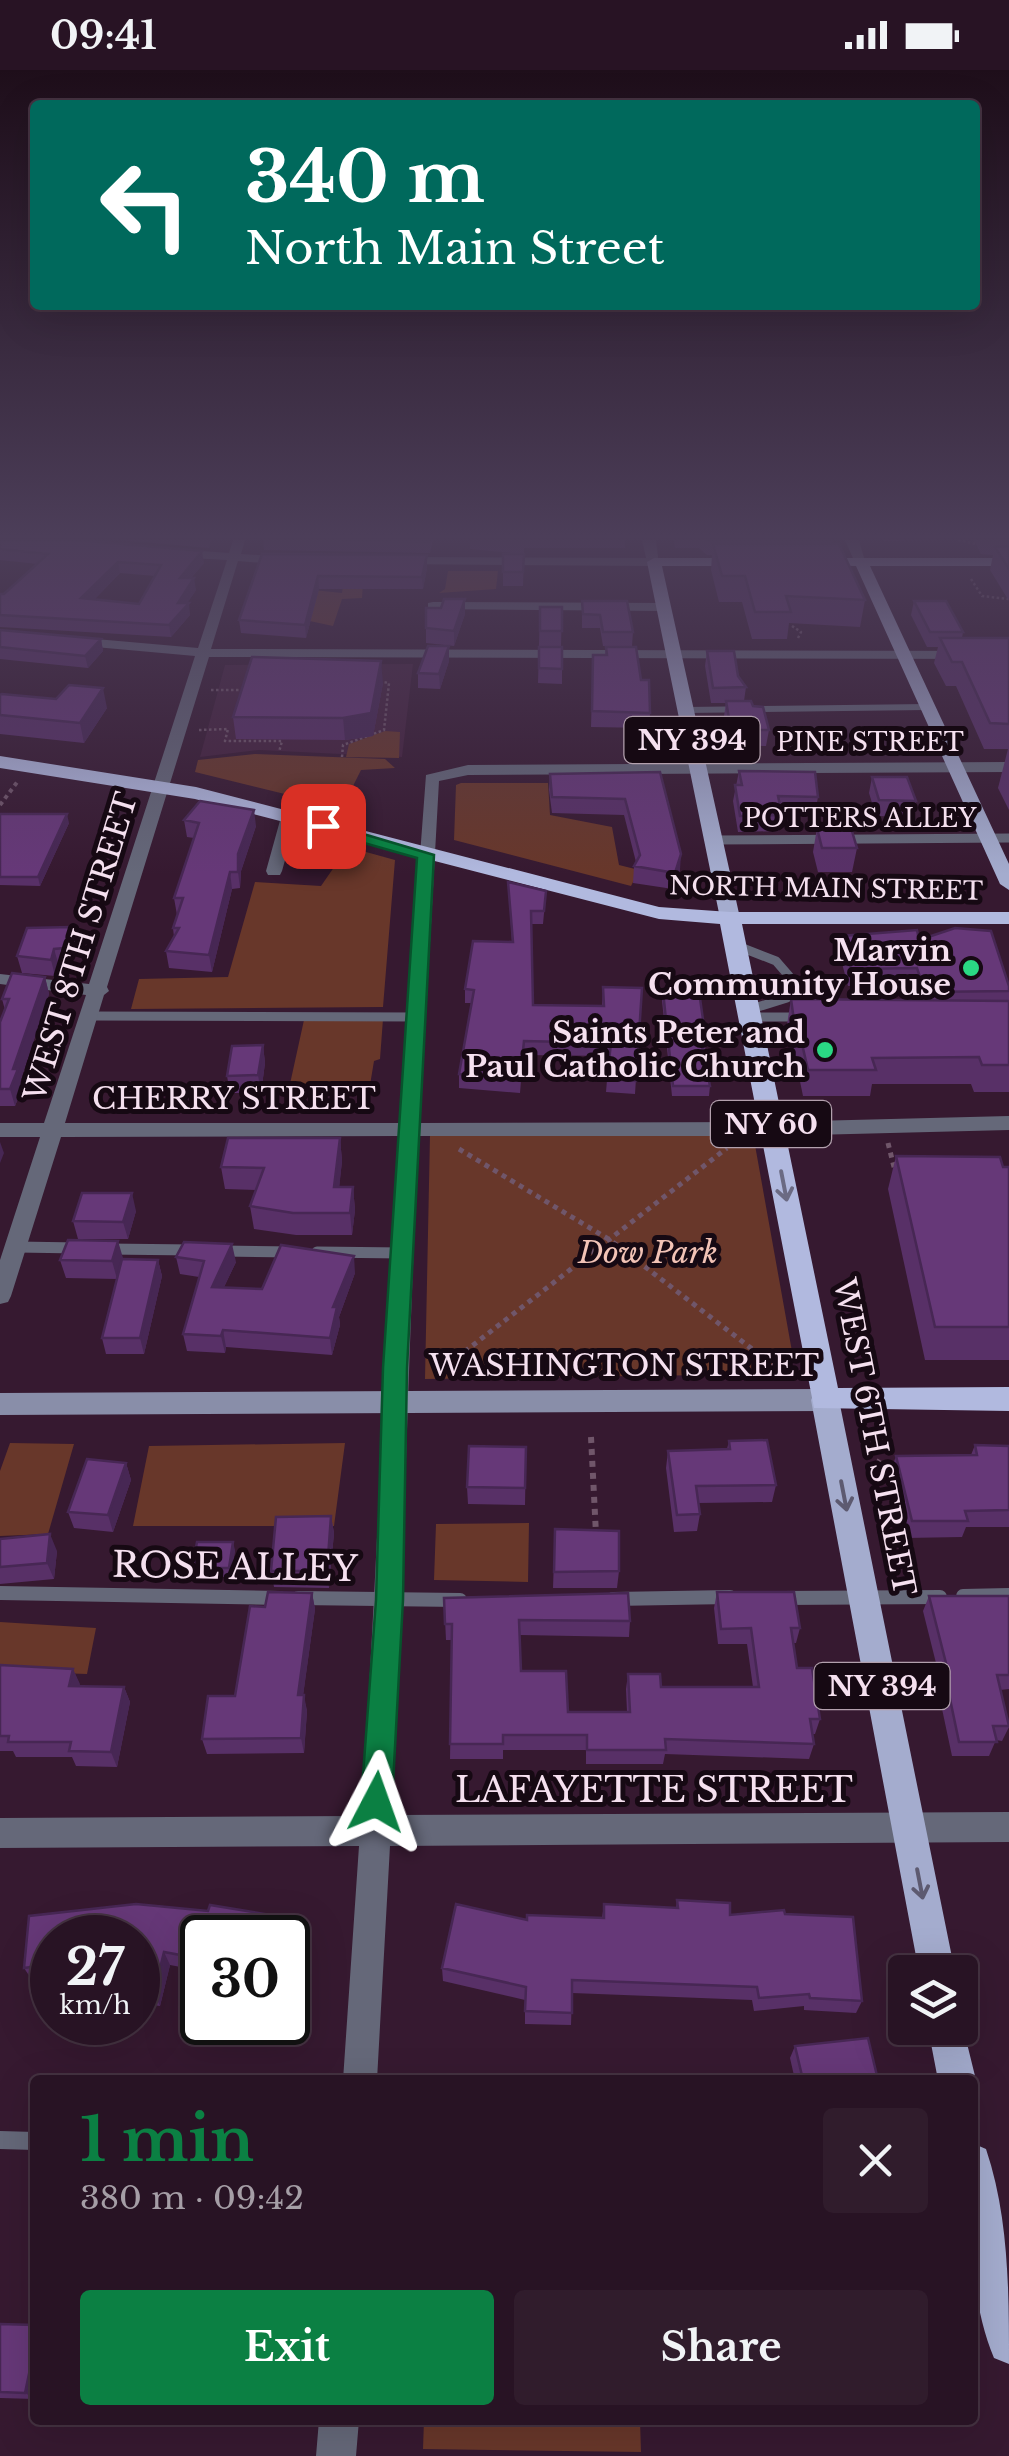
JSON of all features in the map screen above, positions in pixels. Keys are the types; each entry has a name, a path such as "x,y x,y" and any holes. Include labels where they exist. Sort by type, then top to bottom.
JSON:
{"highway":[{"name":"NORTH MAIN STREET","path":"0,762 163,786 659,913 730,918 1009,918"},
{"path":"623,904 622,910 715,932 735,944"},
{"name":"WEST 6TH STREET","path":"730,918 825,1400"},
{"name":"WASHINGTON STREET","path":"825,1400 1009,1399"}],"main road":[{"name":"NY 394","path":"674,651 730,918"},
{"path":"902,651 1009,884"},
{"name":"WASHINGTON STREET","path":"0,1404 825,1400"},
{"name":"WEST 6TH STREET","path":"825,1400 934,1955"},
{"path":"950,2045 956,2075"},
{"path":"978,2192 1009,2343"}],"street":[{"path":"185,651 1009,655"},
{"name":"WEST 8TH STREET","path":"0,1296 100,991 204,653"},
{"name":"PINE STREET","path":"426,855 431,778 468,770 1009,767"},
{"path":"274,871 289,817"},
{"path":"360,2075 390,1600 394,1402 426,855"},
{"path":"0,980 100,991"},
{"name":"CHERRY STREET","path":"0,1130 772,1128 1009,1123"},
{"name":"LAFAYETTE STREET","path":"0,1833 1009,1827"},
{"path":"336,2456 339,2425"}],"lane":[{"path":"687,710 928,707"},
{"name":"POTTERS ALLEY","path":"711,840 1009,838"},
{"path":"735,944 774,955 781,961 789,983 787,998 749,1013"},
{"path":"749,1013 814,1017"},
{"path":"92,1016 419,1017"},
{"path":"17,1248 403,1254"},
{"name":"ROSE ALLEY","path":"0,1593 468,1600"},
{"path":"770,1598 1009,1595"},
{"path":"599,1600 750,1597"},
{"path":"0,2140 30,2140"}],"path":[{"path":"342,757 344,742 384,730 389,682 367,682"},
{"path":"193,690 252,690"},
{"path":"228,729 225,741 282,741 279,752"},
{"path":"182,730 239,730"},
{"path":"0,805 23,776"},
{"path":"441,1370 735,1141"},
{"path":"888,1142 900,1187"},
{"path":"448,1143 610,1240 773,1365"},
{"path":"591,1437 596,1537"},
{"path":"876,1462 890,1470"}],"shaded area":[{"path":"413,664 402,757 259,750 200,757 225,665"}],"green space":[{"path":"385,731 400,732 399,758 346,757 349,744"},
{"path":"255,754 385,759 395,768 361,770 342,808 195,772 198,760"},
{"path":"548,783 550,815 612,827 619,865 639,870 631,886 454,840 456,785"},
{"path":"348,847 395,860 383,1007 131,1009 139,979 228,977 255,882 321,886"},
{"path":"383,1019 380,1059 374,1061 369,1091 288,1093 304,1020"},
{"name":"Dow Park","path":"753,1134 793,1357 773,1374 425,1379 430,1135"},
{"path":"10,1443 74,1444 48,1534 0,1536 0,1471"},
{"path":"345,1443 334,1526 133,1526 149,1446"},
{"path":"529,1523 528,1582 434,1580 436,1524"},
{"path":"0,1622 96,1628 87,1674 0,1671"},
{"path":"424,2425 640,2425 641,2452 423,2449"}],"building":[{"path":"41,651 89,651 85,656"},
{"path":"426,651 447,651 439,674 418,673"},
{"path":"539,651 562,651 562,669 539,668"},
{"path":"607,651 637,651 641,680 649,680 650,713 592,711 593,655 607,655"},
{"path":"707,651 734,651 738,676 746,687 713,688"},
{"path":"947,651 1009,651 1009,724 990,723 962,662 952,662"},
{"path":"252,657 381,661 371,713 343,718 233,717"},
{"path":"69,685 103,688 80,723 0,715 2,694 56,699"},
{"path":"726,701 751,701 753,706 763,707 769,730 731,730"},
{"path":"739,771 815,772 818,797 778,796 782,815 740,816 735,785 742,785"},
{"path":"660,772 681,854 675,873 634,866 640,855 625,799 552,797 550,774"},
{"path":"872,777 907,777 916,801 879,800"},
{"path":"200,801 254,810 238,854 238,872 230,872 209,955 166,951 179,928 173,928 183,898 174,898 199,823 184,820"},
{"path":"0,814 67,814 38,877 0,877"},
{"path":"300,820 333,828 319,851 293,848"},
{"path":"817,828 851,828 857,848 822,848"},
{"path":"508,882 546,891 544,911 531,911 533,1005 604,1006 603,987 642,988 636,1081 607,1079 611,1043 524,1041 520,1079 459,1074 474,990 465,989 473,941 513,942"},
{"path":"70,927 64,948 54,949 51,960 17,956 27,928"},
{"path":"955,928 991,931 1009,991 925,992 917,968 851,969 842,936 917,930 919,940"},
{"path":"12,973 45,977 13,1069 18,1069 10,1089 0,1089 0,1022 9,999 2,999"},
{"path":"663,991 699,991 706,1041 701,1041 710,1086 673,1086"},
{"path":"791,999 1009,1001 1009,1065 982,1065 979,1057 872,1058 876,1070 808,1070 800,1035 796,1035"},
{"path":"263,1045 258,1075 227,1076 232,1046"},
{"path":"228,1138 340,1138 334,1187 353,1187 350,1213 293,1213 250,1206 264,1168 221,1167"},
{"path":"896,1156 1000,1157 1003,1167 1009,1167 1009,1327 935,1327"},
{"path":"82,1193 132,1193 123,1222 73,1221"},
{"path":"68,1240 118,1241 112,1261 60,1260"},
{"path":"184,1242 232,1244 212,1287 262,1289 281,1245 354,1256 333,1307 337,1307 330,1338 223,1330 221,1336 183,1334 204,1261 176,1257"},
{"path":"122,1259 158,1260 140,1338 102,1338"},
{"path":"767,1440 776,1485 696,1486 700,1514 677,1515 668,1451 730,1449 729,1441"},
{"path":"975,1445 1009,1446 1009,1510 965,1511 968,1521 912,1521 896,1456 977,1455"},
{"path":"469,1446 526,1447 525,1488 467,1487"},
{"path":"87,1459 126,1463 108,1515 68,1512"},
{"path":"331,1516 327,1571 271,1571 276,1517"},
{"path":"555,1529 619,1531 619,1571 554,1572"},
{"path":"50,1534 47,1563 0,1567 0,1539"},
{"path":"197,1542 233,1542 229,1568 192,1568"},
{"path":"268,1592 312,1593 298,1695 304,1695 301,1738 202,1739 208,1696 235,1696 250,1606 265,1607"},
{"path":"717,1592 794,1592 800,1628 791,1628 797,1668 812,1668 820,1719 810,1719 814,1744 665,1739 666,1750 587,1750 587,1735 503,1735 503,1744 450,1744 452,1624 445,1624 444,1598 628,1593 630,1621 519,1620 521,1671 566,1671 568,1712 630,1712 628,1674 660,1674 661,1687 759,1687 751,1628 721,1629"},
{"path":"929,1596 1009,1596 1009,1675 997,1675 1009,1726 993,1726 997,1742 959,1742 945,1675 949,1675"},
{"path":"0,1665 73,1669 69,1686 124,1687 111,1752 69,1751 71,1742 8,1742 9,1736 0,1736"},
{"path":"677,1900 730,1903 730,1915 784,1910 785,1914 853,1917 862,2001 810,1998 809,1994 759,1998 757,1987 572,1980 572,2013 525,2011 526,1987 442,1968 456,1904 527,1920 527,1915 604,1918 604,1904 678,1908"},
{"path":"136,1904 208,1911 210,1905 271,1915 180,1915 180,1955 164,1952 160,1968 160,1915 38,1915"},
{"path":"29,1916 30,1967 24,1968"},
{"path":"868,2038 877,2075 802,2075 795,2046"},
{"path":"0,2324 30,2325 30,2369 25,2393 0,2392"}],"place":[{"name":"Marvin Community House","path":"971,968"},
{"name":"Saints Peter and Paul Catholic Church","path":"825,1050"}],"route":[{"path":"323,826 426,855 395,1368 390,1600 376,1802"}]}
